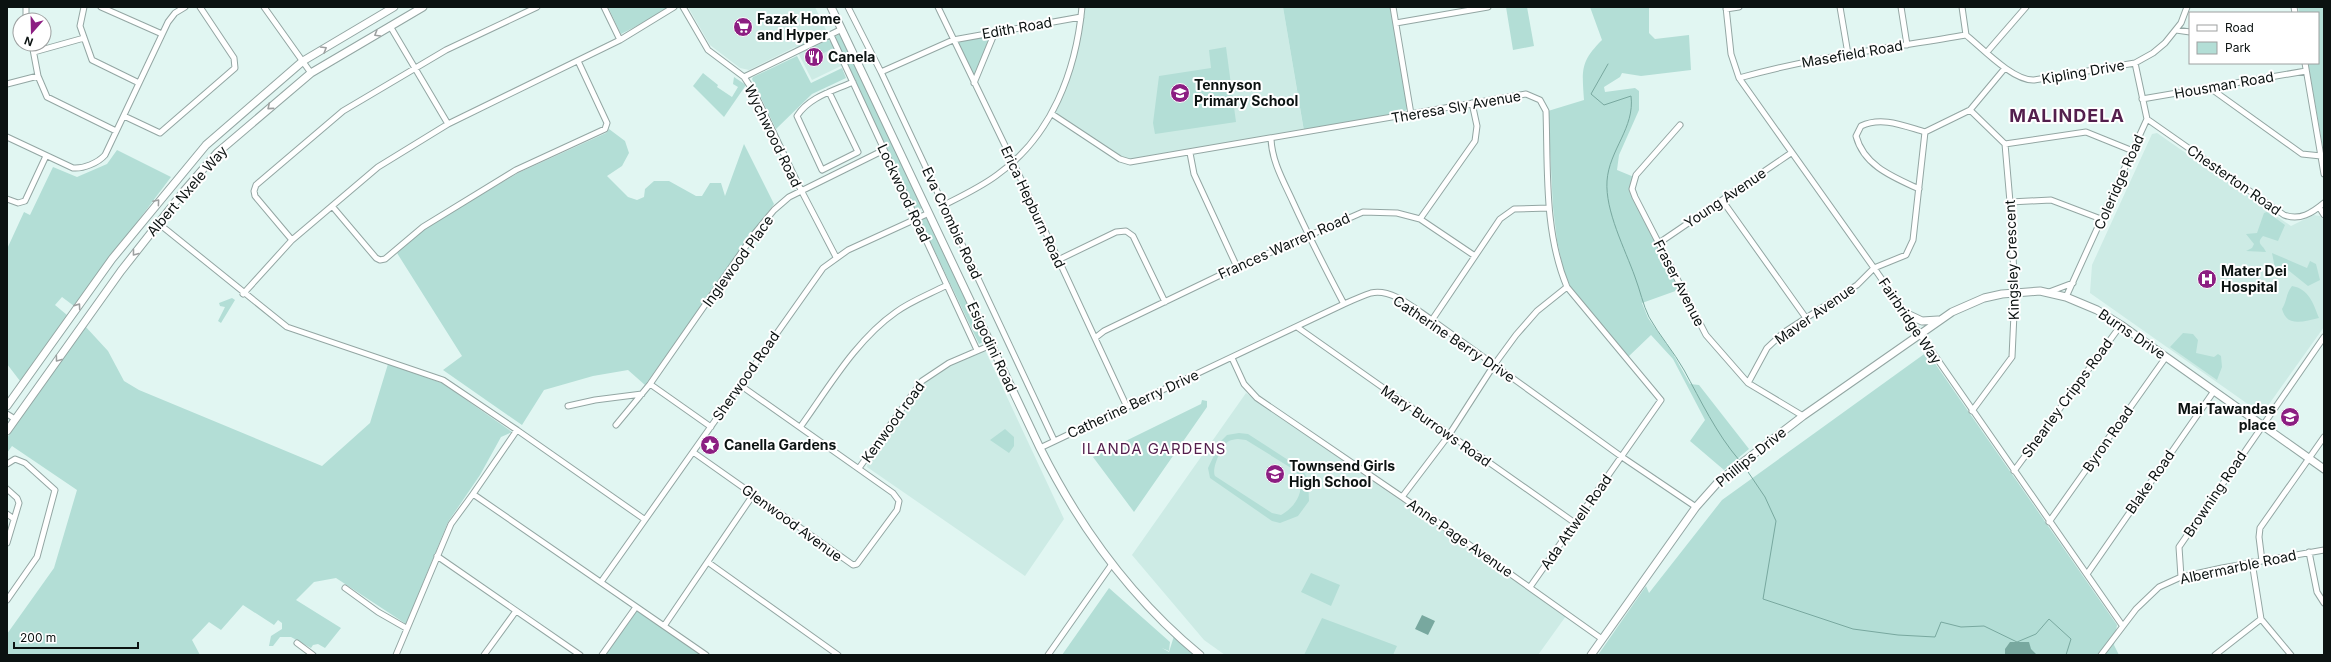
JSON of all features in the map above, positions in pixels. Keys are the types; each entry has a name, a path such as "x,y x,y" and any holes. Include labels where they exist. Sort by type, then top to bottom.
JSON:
{"main road":[{"name":"Albert Nxele Way","path":"7,406 112,259 182,171 206,145 303,61 394,7"},
{"name":"Albert Nxele Way","path":"7,431 121,271 158,222 217,153 311,72 423,7"},
{"name":"Esigodini Road","path":"831,7 1040,448 1073,510 1112,564 1156,614 1200,655"},
{"name":"Burns Drive","path":"1920,335 1940,319 1967,304 1984,298 2015,292 2049,292 2066,297 2097,310 2121,325 2324,469"},
{"path":"1904,313 1922,321 1940,319"},
{"name":"Phillips Drive","path":"1591,655 1696,507 1711,489 1732,470 1803,416 1920,335"}],"street":[{"path":"84,7 80,22 84,38 94,62 140,83"},
{"path":"102,7 162,34"},
{"path":"7,138 76,168 97,162 105,155 172,16 185,7"},
{"path":"124,116 160,133 235,68 234,58 200,7"},
{"path":"264,7 311,72"},
{"path":"292,240 255,196 254,190 256,185 343,111 414,67 446,50 537,7"},
{"path":"604,7 620,40"},
{"path":"244,294 292,240 378,167 448,124 512,91 620,40 674,7"},
{"name":"Wychwood Road","path":"682,7 708,50 744,77 754,92 800,190 836,257"},
{"name":"Eva Crombie Road","path":"848,7 881,72 1054,440"},
{"name":"Erica Hepburn Road","path":"938,7 1013,162 1127,407"},
{"path":"944,205 982,186 1013,162 1031,144 1052,114 1077,49 1082,7"},
{"path":"1393,7 1411,114"},
{"path":"1396,23 1488,7"},
{"path":"1726,8 1740,7"},
{"path":"1840,7 1848,54"},
{"path":"1901,7 1907,45"},
{"path":"1962,7 1966,35"},
{"path":"1987,52 2026,7"},
{"name":"Kipling Drive","path":"1966,35 2005,68 2025,79 2034,80 2135,62 2153,53 2176,30 2187,7"},
{"name":"Fairbridge Way","path":"1726,8 1731,54 1739,78 1874,268 2122,626"},
{"name":"Edith Road","path":"881,72 953,40 1081,17"},
{"path":"390,26 448,124"},
{"path":"744,77 842,29"},
{"path":"2176,30 2189,32"},
{"path":"974,83 995,32"},
{"name":"Lockwood Road","path":"831,35 977,350"},
{"name":"Masefield Road","path":"1739,78 1769,70 1848,54 1966,35"},
{"path":"52,47 84,38"},
{"path":"34,52 38,76 44,93 52,100 116,131"},
{"path":"332,206 376,258 380,260 385,259 423,227 516,170 605,129 607,123 578,61"},
{"name":"Coleridge Road","path":"2066,297 2147,119 2135,62"},
{"path":"2304,64 2324,174"},
{"path":"1919,189 1875,167 1857,142 1856,136 1860,126 1881,121 1892,122 1925,132 1970,110 2005,68"},
{"name":"Housman Road","path":"2142,99 2306,71"},
{"path":"7,84 38,76"},
{"path":"829,92 858,152 822,170 797,116 812,100 829,92 853,82"},
{"path":"2210,88 2302,154 2321,156"},
{"name":"Theresa Sly Avenue","path":"1052,114 1124,161 1130,162 1272,139 1526,94 1540,100 1546,111 1549,208 1558,261 1567,287 1661,398 1622,457"},
{"path":"1420,219 1475,141 1477,126 1472,103"},
{"path":"1970,110 2005,144 2086,132 2133,151"},
{"name":"Chesterton Road","path":"2147,119 2284,215 2290,217 2304,216 2324,203"},
{"name":"Fraser Avenue","path":"1680,125 1633,182 1635,197 1706,335 1748,383 1803,416"},
{"path":"1874,268 1906,255 1910,251 1913,240 1925,132"},
{"path":"1272,139 1273,154 1279,172 1308,234 1344,304"},
{"name":"Kingsley Crescent","path":"1972,411 2012,357 2015,292 2005,144"},
{"name":"Inglewood Place","path":"616,425 650,384 755,232 781,204 800,190 884,150"},
{"path":"1190,153 1194,174 1237,267"},
{"name":"Young Avenue","path":"1659,243 1791,153"},
{"path":"7,199 18,203 25,201 46,156"},
{"path":"1722,200 1806,318"},
{"path":"2010,202 2051,200 2101,219"},
{"path":"2319,207 2324,215"},
{"path":"1432,320 1494,226 1508,212 1524,208 1549,208"},
{"name":"Frances Warren Road","path":"1095,338 1104,331 1237,267 1308,234 1363,212 1397,213 1420,219 1475,256"},
{"name":"Sherwood Road","path":"601,582 812,282 836,257 872,238 928,213"},
{"path":"158,222 279,323 294,331 442,380 517,430 644,519"},
{"path":"1058,260 1116,232 1126,231 1134,236 1165,302"},
{"name":"Maver Avenue","path":"1748,383 1767,348 1783,333 1864,280 1874,268"},
{"path":"2049,292 2073,283"},
{"path":"801,426 858,348 885,321 903,307 948,285"},
{"path":"1402,497 1449,435 1494,365 1528,320 1567,287"},
{"name":"Catherine Berry Drive","path":"1040,448 1054,440 1232,358 1344,304 1370,294 1384,292 1432,320 1622,457 1696,507"},
{"name":"Shearley Cripps Road","path":"2014,471 2121,325"},
{"name":"Mary Burrows Road","path":"1298,327 1575,523"},
{"name":"Browning Road","path":"2181,577 2179,547 2262,424 2324,337"},
{"name":"Kenwood road","path":"859,468 922,381 933,372 977,350 991,345"},
{"name":"Byron Road","path":"2049,522 2166,357"},
{"name":"Anne Page Avenue","path":"1232,358 1244,384 1257,398 1402,497 1602,639"},
{"path":"650,384 710,427"},
{"path":"740,385 801,426 859,468"},
{"name":"Blake Road","path":"2087,574 2214,391"},
{"path":"568,406 595,400 642,394"},
{"path":"7,414 15,420"},
{"path":"396,655 406,628 451,524 517,430"},
{"path":"2262,561 2259,537 2260,528 2324,438"},
{"name":"Glenwood Avenue","path":"693,452 853,565 857,564 897,510 899,504 897,498 859,468"},
{"name":"Ada Attwell Road","path":"1530,587 1622,457"},
{"path":"7,464 15,459 25,463 55,490 37,557 7,600"},
{"path":"7,489 18,500 7,543"},
{"path":"473,494 706,655"},
{"path":"664,626 709,563 753,495"},
{"path":"7,514 14,519"},
{"name":"Albermarble Road","path":"2102,655 2122,626 2158,587 2181,577 2252,562 2324,550"},
{"path":"2309,552 2317,592 2324,603"},
{"path":"437,556 579,655"},
{"path":"2252,562 2261,619 2291,655"},
{"path":"709,563 838,655"},
{"path":"1048,655 1112,564"},
{"path":"345,588 378,612 406,628"},
{"path":"602,655 636,606"},
{"path":"484,655 516,611"},
{"path":"2214,655 2261,619"},
{"path":"296,643 313,655"}],"shaded area":[{"path":"688,7 815,7 843,65 812,80 795,47 749,70 740,68 710,45"},
{"name":"Tennyson Primary School","path":"1083,7 1283,7 1304,132 1124,160 1054,113 1070,73"},
{"name":"Mater Dei Hospital","path":"2157,133 2291,226 2313,215 2320,216 2324,221 2324,327 2262,414 2090,293 2092,265 2152,134"},
{"path":"985,350 1064,519 1025,576 867,467 868,461 924,383 950,365"},
{"name":"Townsend Girls High School","path":"1246,393 1566,616 1538,655 1225,655 1204,640 1132,555"},
{"path":"1422,615 1435,621 1428,635 1415,629"},
{"path":"2010,642 2029,642 2031,649 2037,655 2005,655 2005,649"}],"green space":[{"path":"608,7 674,7 621,34"},
{"path":"1283,7 1393,7 1409,107 1403,113 1304,131"},
{"path":"1506,7 1527,7 1534,46 1513,50"},
{"path":"1590,7 1649,7 1649,33 1655,39 1689,35 1691,70 1641,76 1622,73 1620,77 1604,87 1605,92 1635,88 1639,91 1639,110 1619,155 1617,170 1634,177 1631,189 1681,289 1642,303 1648,318 1672,352 1690,384 1699,385 1749,449 1724,470 1690,441 1705,420 1673,359 1651,335 1628,357 1570,286 1563,268 1557,240 1553,207 1548,111 1584,100 1584,67 1590,54 1602,40"},
{"path":"2298,7 2324,7 2324,154 2308,64 2319,64 2319,12 2299,12"},
{"path":"840,34 922,208 916,211 834,37"},
{"path":"993,34 974,79 954,41"},
{"path":"828,40 832,43 837,52 833,48 822,54 819,49 807,53 807,50"},
{"path":"1226,47 1236,122 1155,134 1153,123 1159,76 1211,68 1209,50"},
{"path":"797,56 811,83 842,68 846,78 812,94 776,129 752,79 753,77"},
{"path":"703,73 718,85 717,87 732,97 738,87 733,84 734,77 746,85 724,117 693,86"},
{"path":"609,129 625,141 629,153 622,166 607,176 628,197 637,200 644,197 645,189 654,181 669,181 696,196 702,196 710,183 721,183 725,196 744,144 774,204 645,385 628,370 593,376 544,390 522,425 443,370 462,356 397,253 425,228 518,173 606,133"},
{"path":"117,150 171,177 74,306 62,297 55,305 67,315 20,381 7,364 7,249 24,212 30,215 53,167 77,177 107,164"},
{"path":"2267,212 2285,225 2278,241 2263,236 2260,243 2266,252 2246,251 2252,248 2254,244 2246,234 2257,233 2264,213"},
{"path":"926,217 985,341 979,344 920,220"},
{"path":"2272,253 2307,268 2310,261 2316,264 2320,280 2308,286 2288,270 2275,268"},
{"path":"2292,286 2303,290 2306,293 2310,298 2319,318 2297,322 2288,319 2284,315 2282,309"},
{"path":"232,298 235,300 221,323 218,321 225,307 220,306 219,303"},
{"path":"85,326 108,351 124,381 139,390 322,466 370,423 388,364 442,383 512,432 501,437 480,475 448,522 406,624 336,578 314,582 296,600 341,628 325,648 318,644 313,645 311,648 291,637 280,637 273,646 269,646 271,636 282,629 282,623 278,620 274,625 243,605 221,630 209,622 192,640 200,655 7,655 7,634 54,568 77,490 12,446 7,453 7,438"},
{"path":"2183,333 2193,334 2198,340 2196,353 2214,357 2218,354 2221,356 2222,367 2217,380 2170,347"},
{"path":"1927,352 2117,625 2114,645 2119,655 1598,655 1646,586 1649,593 1722,500"},
{"path":"1202,400 1207,401 1207,407 1134,512 1093,457 1201,404"},
{"path":"1005,429 1014,437 1014,446 1009,453 990,440"},
{"path":"1239,433 1248,434 1302,469 1308,479 1309,501 1298,516 1280,523 1272,521 1210,478 1208,468 1221,441 1227,435","holes":["1234,439 1246,440 1296,471 1299,477 1301,484 1299,496 1292,507 1281,515 1272,513 1215,476 1214,473 1216,463 1220,452 1226,443"]},
{"path":"1311,573 1340,585 1331,606 1301,592"},
{"path":"1109,588 1170,642 1169,651 1162,648 1169,652 1174,636 1198,655 1062,655"},
{"path":"636,609 704,655 603,655"},
{"path":"1322,618 1397,646 1393,655 1304,655"}],"waterway":[{"path":"1608,64 1591,94 1604,105 1631,96 1631,108 1626,129 1612,159 1607,181 1609,205 1616,230 1649,317 1680,363 1716,428 1739,460"},
{"path":"1744,466 1765,497 1776,521 1763,599 1853,629 1898,635 1935,637 1941,622 1961,627 1984,626 2017,642 2036,634 2049,619 2071,639 2066,655"}],"place":[{"name":"Fazak Home and Hyper","path":"743,27"},
{"name":"Canela","path":"814,57"},
{"name":"Tennyson Primary School","path":"1180,93"},
{"name":"Mater Dei Hospital","path":"2207,279"},
{"name":"Mai Tawandas place","path":"2290,417"},
{"name":"Canella Gardens","path":"710,445"},
{"name":"Townsend Girls High School","path":"1275,474"}],"district":[{"name":"MALINDELA","path":"2067,116"},
{"name":"ILANDA GARDENS","path":"1154,449"}]}
